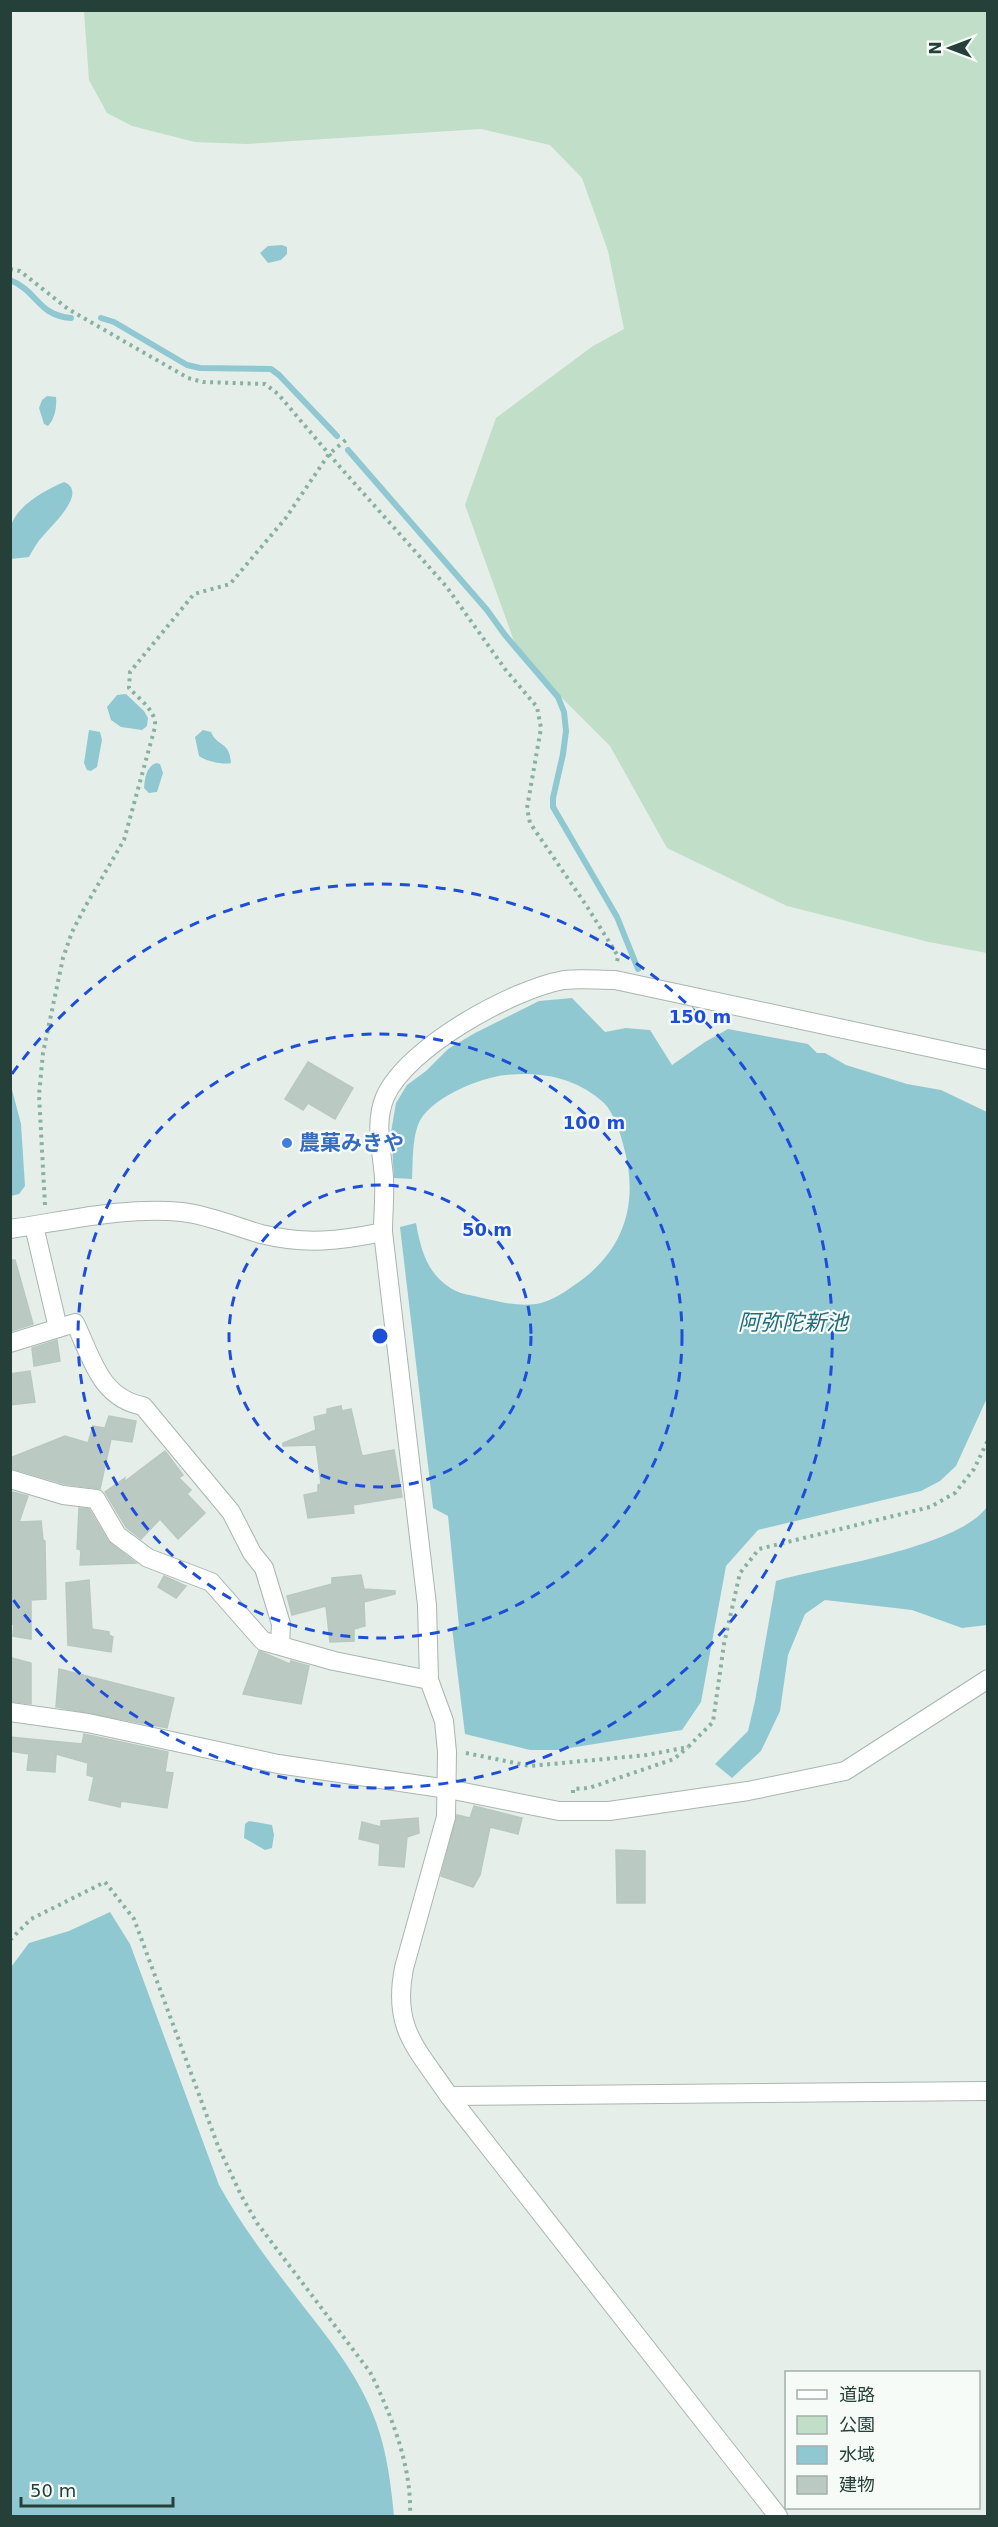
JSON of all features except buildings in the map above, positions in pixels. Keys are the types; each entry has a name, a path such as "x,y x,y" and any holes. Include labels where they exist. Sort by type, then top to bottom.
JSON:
{"street":[{"path":"778,2517 449,2096 408,2036 400,2014 399,1992 446,1817 448,1789 444,1721 429,1680 427,1605 383,1232 384,1178 378,1131 385,1097 406,1065 441,1038 518,993 565,980 615,980 987,1060"},
{"path":"10,1229 159,1211 185,1212 297,1241 337,1241 383,1232"},
{"path":"34,1226 58,1328"},
{"path":"10,1343 75,1323 101,1380 126,1403 143,1406 231,1512 252,1553 264,1568 281,1624 280,1645"},
{"path":"10,1479 63,1495 96,1499 117,1535 148,1558 211,1582 263,1641 334,1661 429,1680"},
{"path":"10,1712 88,1723 278,1764 448,1789 574,1812 609,1811 748,1791 845,1771 987,1679"},
{"path":"449,2096 987,2091"}],"path":[{"path":"10,269 20,271 68,309 188,378 203,382 265,384 278,393 446,586 505,669 537,707 541,728 526,808 530,823 618,956 615,980"},
{"path":"34,1226 44,1214 46,1196 39,1095 43,1053 63,958 80,915 124,840 155,727 156,720 152,712 129,688 128,677 194,594 230,584 285,519 329,454 347,439"},
{"path":"574,1812 573,1789 589,1788 674,1759 701,1736 712,1722 724,1644 740,1573 759,1549 930,1507 955,1493 974,1469 987,1440"},
{"path":"464,1753 530,1766 647,1755 688,1747"},
{"path":"10,1940 32,1919 105,1882 134,1919 218,2146 241,2195 257,2223 357,2353 380,2392 399,2441 410,2502 410,2517"}],"green space":[{"path":"84,11 987,11 987,953 929,942 787,906 667,848 610,746 519,655 465,505 496,418 593,346 624,329 608,251 582,178 550,145 481,129 247,144 195,142 132,126 107,113 89,80"}],"water":[{"path":"268,246 287,247 287,254 281,260 268,263 260,253"},
{"path":"47,396 56,397 54,416 48,426 44,424 39,408 42,400"},
{"path":"64,482 71,487 72,493 66,509 39,541 29,557 11,559 10,529 18,513 40,494"},
{"path":"126,694 148,718 147,726 142,730 121,727 111,720 107,707 117,695"},
{"path":"89,730 100,732 102,740 97,767 91,771 87,770 84,763"},
{"path":"203,730 211,732 226,747 231,763 214,762 199,756 195,737"},
{"path":"156,763 160,764 163,773 157,792 149,793 144,788 146,777 150,767"},
{"name":"阿弥陀新池","path":"572,998 605,1032 626,1028 650,1030 672,1065 728,1029 808,1044 817,1053 825,1053 846,1065 907,1084 941,1090 987,1112 987,1398 956,1466 940,1481 921,1491 758,1530 726,1566 701,1702 682,1730 557,1750 530,1750 465,1734 452,1628 459,1626 448,1516 433,1508 400,1227 416,1223 423,1253 432,1271 456,1291 499,1302 529,1305 541,1303 560,1295 591,1273 616,1241 624,1224 628,1205 630,1186 628,1165 618,1128 604,1103 594,1094 571,1082 533,1074 506,1075 483,1080 456,1091 432,1106 423,1115 416,1131 412,1179 394,1178 391,1132 396,1103 407,1085 426,1071 448,1049 539,1001"},
{"path":"10,1082 21,1124 25,1186 19,1194 11,1196"},
{"path":"987,1507 987,1625 962,1628 912,1610 825,1600 805,1614 788,1655 780,1711 761,1751 732,1778 715,1764 748,1731 776,1581 921,1544 949,1534 971,1521"},
{"path":"249,1821 272,1825 274,1835 272,1848 265,1850 244,1838 245,1824"},
{"path":"110,1912 130,1944 219,2185 257,2245 343,2359 369,2405 386,2457 394,2516 11,2516 11,1967 29,1943 69,1931"}],"waterway":[{"path":"10,280 27,290 44,308 60,316 71,318"},
{"path":"101,318 114,322 187,365 200,368 271,369 337,436"},
{"path":"348,450 487,610 505,635 558,697 564,712 566,731 553,807 617,917 638,969"}],"place":[{"name":"農菓みきや","path":"287,1143"}]}
